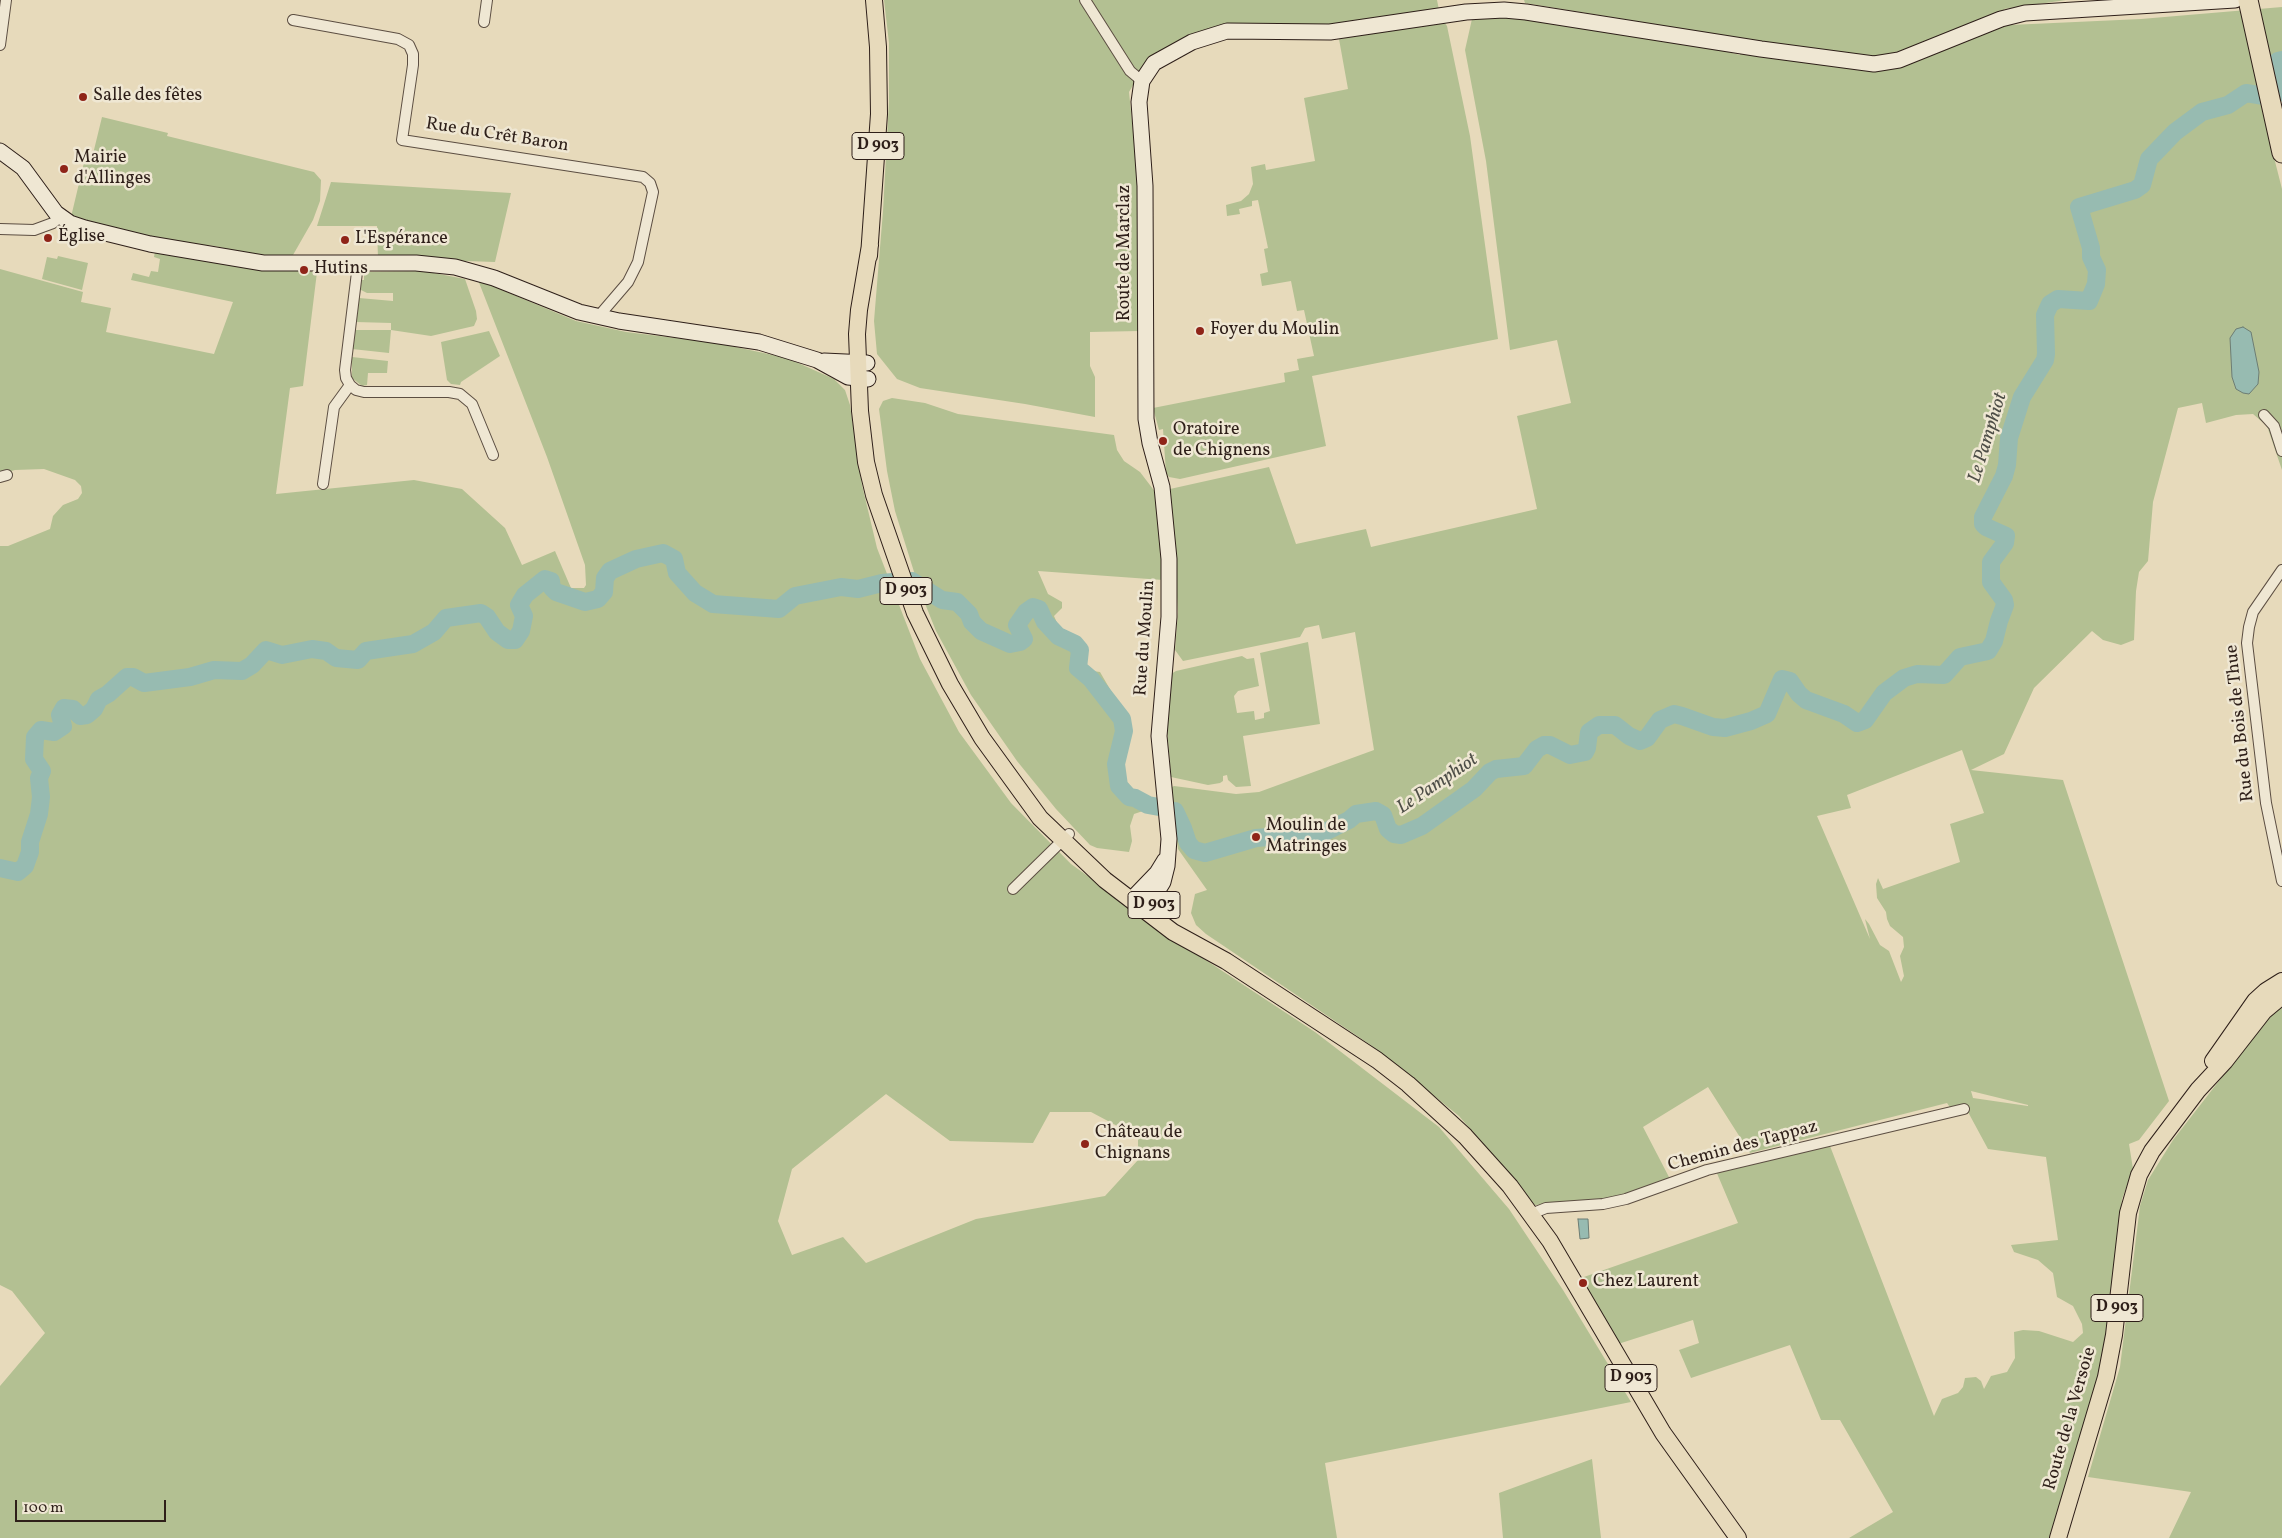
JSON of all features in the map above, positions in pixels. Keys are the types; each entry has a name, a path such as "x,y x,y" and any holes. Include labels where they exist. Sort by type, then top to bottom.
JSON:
{"highway":[{"path":"2248,0 2282,153"},
{"path":"2256,0 2282,119"}],"main road":[{"name":"D 903","path":"874,0 880,114 862,371 886,527 908,595 933,652 974,725 1034,811 1182,938 1226,961 1345,1038 1408,1084 1465,1136 1510,1186 1531,1214 1574,1280 1663,1432 1738,1538"},
{"name":"Route de la Versoie","path":"2198,1090 2218,1052 2246,1013 2266,991 2282,981"},
{"name":"Route de la Versoie","path":"2058,1538 2109,1364 2128,1213 2142,1168 2152,1150 2198,1090 2219,1068 2264,1011 2282,996"}],"street":[{"path":"0,45 6,0"},
{"path":"484,22 487,0"},
{"path":"1084,0 1130,71 1142,81 1154,63 1165,55 1201,38 1218,33 1237,30 1342,31 1482,11 1526,12 1761,49 1853,62 1882,63 1899,60 2001,20 2025,13 2235,0"},
{"name":"Rue du Crêt Baron","path":"294,20 398,40 409,45 413,54 413,65 402,140 643,177 650,183 653,192 638,262 628,282 598,317"},
{"name":"Route de Marclaz","path":"1142,81 1139,102 1145,186 1147,426"},
{"path":"0,152 23,168 51,208 57,220"},
{"path":"0,229 34,230 57,220 137,241 250,261 277,264 426,264 465,269 494,278 569,309 598,317 737,338 775,346 817,360 862,371"},
{"path":"358,264 345,370 346,378 350,385 356,390 364,392 449,392 460,394 472,404 493,455"},
{"path":"324,484 334,407 350,385"},
{"path":"2264,415 2274,426 2282,450"},
{"name":"Rue du Moulin","path":"1147,426 1162,487 1169,559 1169,617 1159,736 1160,766 1169,832 1168,854 1165,877 1148,907"},
{"name":"Rue du Bois de Thue","path":"2282,570 2254,612 2248,627 2247,643 2266,803 2282,881"},
{"path":"1013,889 1065,837"},
{"path":"1134,896 1157,873 1168,854"},
{"name":"Chemin des Tappaz","path":"1531,1214 1546,1208 1612,1202 1639,1195 1707,1170 1964,1109"}],"green space":[{"path":"884,0 1437,0 1439,10 1320,28 1231,26 1146,63 1129,92 1139,190 1139,331 1090,332 1090,366 1095,377 1095,417 920,388 897,379 877,354 874,321 889,102 889,43"},
{"path":"1524,0 2066,0 2004,9 2010,25 2141,19 2282,7 2282,101 2261,106 2282,189 2282,470 2267,426 2253,414 2236,415 2206,423 2202,403 2178,408 2153,502 2148,561 2139,572 2136,591 2134,640 2121,645 2103,640 2092,631 2034,688 2004,754 1971,770 2063,780 2169,1101 2139,1140 2129,1144 2133,1169 2122,1199 2102,1368 2049,1538 1849,1538 1893,1512 1840,1420 1821,1420 1790,1345 1691,1378 1679,1350 1699,1343 1693,1320 1618,1344 1581,1278 1738,1223 1716,1171 1830,1146 1934,1416 1942,1399 1958,1393 1963,1387 1965,1378 1976,1377 1981,1381 1984,1389 1991,1376 2007,1372 2015,1358 2014,1332 2023,1330 2039,1331 2073,1342 2083,1333 2082,1324 2073,1306 2057,1297 2053,1273 2038,1260 2014,1252 2011,1245 2058,1240 2046,1157 1988,1149 1968,1112 1956,1116 1947,1103 1750,1153 1708,1087 1643,1127 1670,1179 1651,1187 1600,1200 1535,1205 1459,1116 1372,1046 1206,934 1196,925 1191,913 1195,894 1207,890 1178,849 1170,788 1174,786 1236,794 1259,792 1374,750 1355,632 1322,639 1319,625 1305,628 1300,637 1183,661 1175,650 1178,612 1170,489 1269,467 1296,544 1366,529 1371,547 1537,509 1517,416 1571,403 1557,340 1510,350 1486,161 1465,50 1472,19 1514,17 1720,50 1740,55 1739,38 1525,3","holes":["1962,750 1984,813 1950,824 1960,862 1883,889 1878,878 1876,884 1877,898 1886,912 1890,926 1903,937 1904,947 1900,956 1904,976 1901,982 1889,951 1880,945 1865,919 1870,939 1817,816 1851,808 1847,795","1971,1091 2028,1105 2028,1106 1973,1098"]},
{"path":"1444,22 1447,26 1470,136 1498,339 1312,376 1326,446 1180,479 1169,477 1166,473 1163,429 1159,430 1153,408 1285,382 1284,373 1299,370 1297,359 1314,356 1304,310 1297,311 1291,281 1262,286 1260,274 1268,272 1264,249 1268,248 1258,200 1252,201 1252,206 1239,209 1240,214 1227,216 1226,205 1241,201 1249,194 1253,184 1251,167 1265,164 1266,170 1315,161 1304,98 1348,89 1339,39"},
{"path":"102,117 168,133 167,136 314,172 321,180 320,201 313,220 293,255 261,257 215,246 172,242 71,217 86,154 93,154"},
{"path":"331,182 511,193 495,262 378,258 377,226 317,226"},
{"path":"155,251 265,269 317,272 303,386 290,388 276,494 414,480 462,489 505,528 522,565 555,551 571,588 584,588 586,585 585,565 547,457 478,280 576,321 626,332 717,343 787,358 834,379 845,390 850,405 862,485 877,548 920,659 959,732 1011,803 1071,864 1195,953 1315,1032 1439,1127 1509,1209 1563,1290 1631,1402 1325,1463 1337,1538 0,1538 0,1386 45,1333 12,1291 0,1285 0,546 8,546 50,529 53,516 63,505 78,499 82,493 81,486 75,480 44,469 15,470 0,474 0,269 83,292 81,302 111,308 106,332 214,354 233,302 131,280 133,273 149,277 151,271 158,272 160,259 154,257","holes":["886,1094 950,1141 1033,1143 1050,1112 1091,1112 1138,1137 1138,1160 1105,1196 976,1219 866,1263 843,1237 792,1255 778,1221 792,1169"]},
{"path":"58,256 88,263 82,290 42,279 47,257 57,259"},
{"path":"423,271 465,279 476,311 477,319 474,326 431,336 391,330 391,323 356,322 359,298 393,301 393,293 367,293 359,289 360,280 364,280 364,272"},
{"path":"355,330 391,330 389,353 352,349"},
{"path":"489,331 500,356 461,382 460,385 451,384 447,380 441,342"},
{"path":"352,357 388,361 387,373 368,373 367,385 362,386 352,378"},
{"path":"892,398 925,403 958,414 1114,435 1117,450 1124,461 1140,472 1156,493 1163,580 1038,571 1048,594 1062,602 1062,608 1054,616 1062,634 1077,637 1085,647 1085,670 1100,672 1128,720 1127,734 1120,750 1123,777 1137,794 1159,802 1160,809 1149,809 1134,814 1130,826 1132,841 1129,852 1097,848 1090,845 1056,809 1017,761 971,695 936,631 920,591 895,511 887,471 879,409 883,401"},
{"path":"1308,642 1320,724 1243,736 1251,786 1236,787 1228,780 1227,775 1223,776 1223,781 1220,783 1208,785 1171,777 1167,728 1171,674 1176,671 1242,656 1247,659 1254,658 1259,686 1238,691 1234,696 1237,713 1254,711 1255,720 1264,718 1264,713 1270,711 1260,653"},
{"path":"2282,1006 2282,1538 2169,1538 2191,1492 2088,1477 2120,1367 2140,1206 2148,1180 2173,1140 2271,1014"},
{"path":"1592,1459 1601,1538 1503,1538 1499,1493"}],"water":[{"path":"2243,327 2251,332 2259,372 2258,384 2249,394 2236,389 2232,377 2230,338 2236,329"},
{"path":"1578,1219 1588,1219 1589,1238 1580,1239"}],"waterway":[{"name":"Le Pamphiot","path":"1175,811 1188,843 1194,850 1205,853 1256,838 1323,833 1349,820 1356,814 1376,811 1383,815 1388,829 1394,834 1401,835 1422,826 1474,789 1490,772 1496,769 1524,766 1537,749 1544,745 1550,745 1570,755 1585,752 1589,732 1599,725 1615,725 1629,736 1640,741 1647,738 1660,720 1674,714 1713,727 1725,728 1751,721 1767,714 1782,679 1790,681 1806,700 1844,714 1857,723 1865,720 1884,693 1904,678 1917,674 1944,675 1960,657 1988,651 1994,641 2005,605 2004,600 1991,582 1991,562 2005,543 2006,536 1986,527 1983,524 1983,517 2004,476 2007,465 2009,438 2022,397 2045,360 2045,315 2050,304 2058,299 2089,301 2096,284 2097,270 2091,257 2091,248 2079,207 2135,190 2142,185 2149,159 2175,132 2202,112 2228,105 2246,93 2270,97 2275,95 2273,77 2278,61 2282,60"},
{"name":"Le Pamphiot","path":"0,868 18,872 25,866 30,852 30,842 39,814 41,797 39,778 42,771 34,759 35,737 41,730 54,732 63,726 60,715 64,708 73,709 80,716 87,715 94,709 99,699 108,694 127,677 133,677 144,683 190,677 214,670 242,671 252,665 266,650 282,655 312,649 326,651 336,658 358,660 366,651 413,644 434,632 446,618 481,613 487,617 497,632 508,640 515,640 521,631 524,616 519,605 525,595 545,579 551,581 552,588 556,592 585,602 598,599 604,592 605,578 610,571 636,559 663,553 674,559 677,573 695,593 713,604 779,609 795,596 841,587 858,589 893,582"},
{"name":"Le Pamphiot","path":"912,581 942,600 957,602 969,614 972,622 981,631 1010,644 1024,639 1017,625 1026,612 1033,607 1039,609 1045,622 1058,636 1075,644 1080,650 1078,668 1091,679 1122,719 1124,731 1116,764 1119,786 1129,797 1148,805 1159,807"}],"place":[{"name":"Salle des fêtes","path":"83,97"},
{"name":"Mairie d'Allinges","path":"64,169"},
{"name":"Église","path":"48,238"},
{"name":"L'Espérance","path":"345,240"},
{"name":"Hutins","path":"304,270"},
{"name":"Foyer du Moulin","path":"1200,331"},
{"name":"Oratoire de Chignens","path":"1163,441"},
{"name":"Moulin de Matringes","path":"1256,837"},
{"name":"Château de Chignans","path":"1085,1144"},
{"name":"Chez Laurent","path":"1583,1283"}]}
